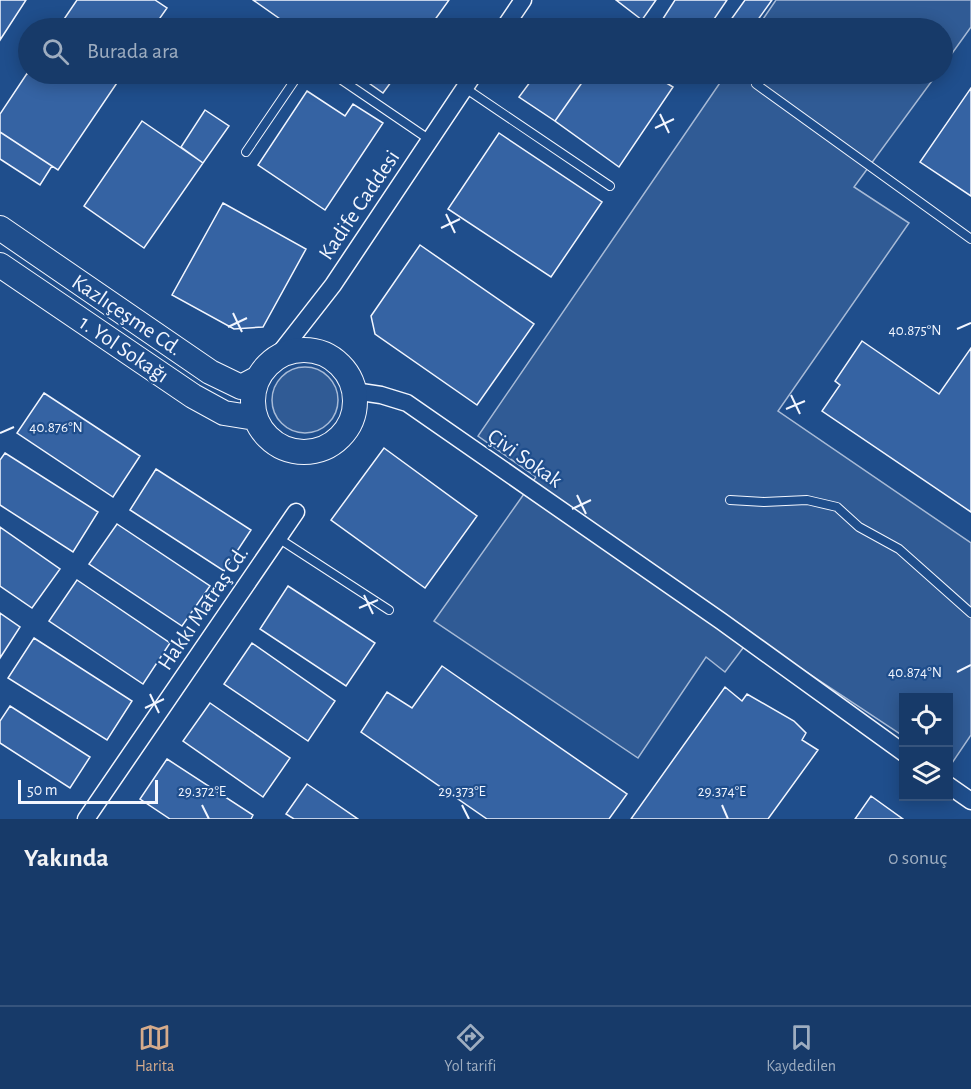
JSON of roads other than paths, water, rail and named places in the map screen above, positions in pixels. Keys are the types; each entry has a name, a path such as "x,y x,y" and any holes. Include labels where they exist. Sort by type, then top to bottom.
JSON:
{"street":[{"path":"511,18 523,0"},
{"name":"Kadife Caddesi","path":"276,358 333,285 468,84"},
{"name":"Kazlıçeşme Cd.","path":"0,228 210,372 241,387 258,378"},
{"name":"1. Yol Sokağı","path":"0,265 193,396 224,413 255,418"},
{"path":"308,350 324,354 338,362 349,375 354,391 355,408 350,424 340,438 325,448 309,453 291,451 276,445 263,433 255,418 252,397 258,378 276,358 291,351 308,350"},
{"name":"Çivi Sokak","path":"354,391 381,395 407,403 721,621 899,750"},
{"name":"Hakkı Matraş Cd.","path":"86,819 296,512"},
{"path":"953,788 971,801"}],"lane":[{"path":"246,152 292,84"},
{"path":"348,84 430,140"},
{"path":"756,84 971,239"},
{"path":"465,88 610,186"},
{"path":"730,500 764,502 807,500 837,507 859,527 899,549 971,613"},
{"path":"278,538 389,610"}]}
